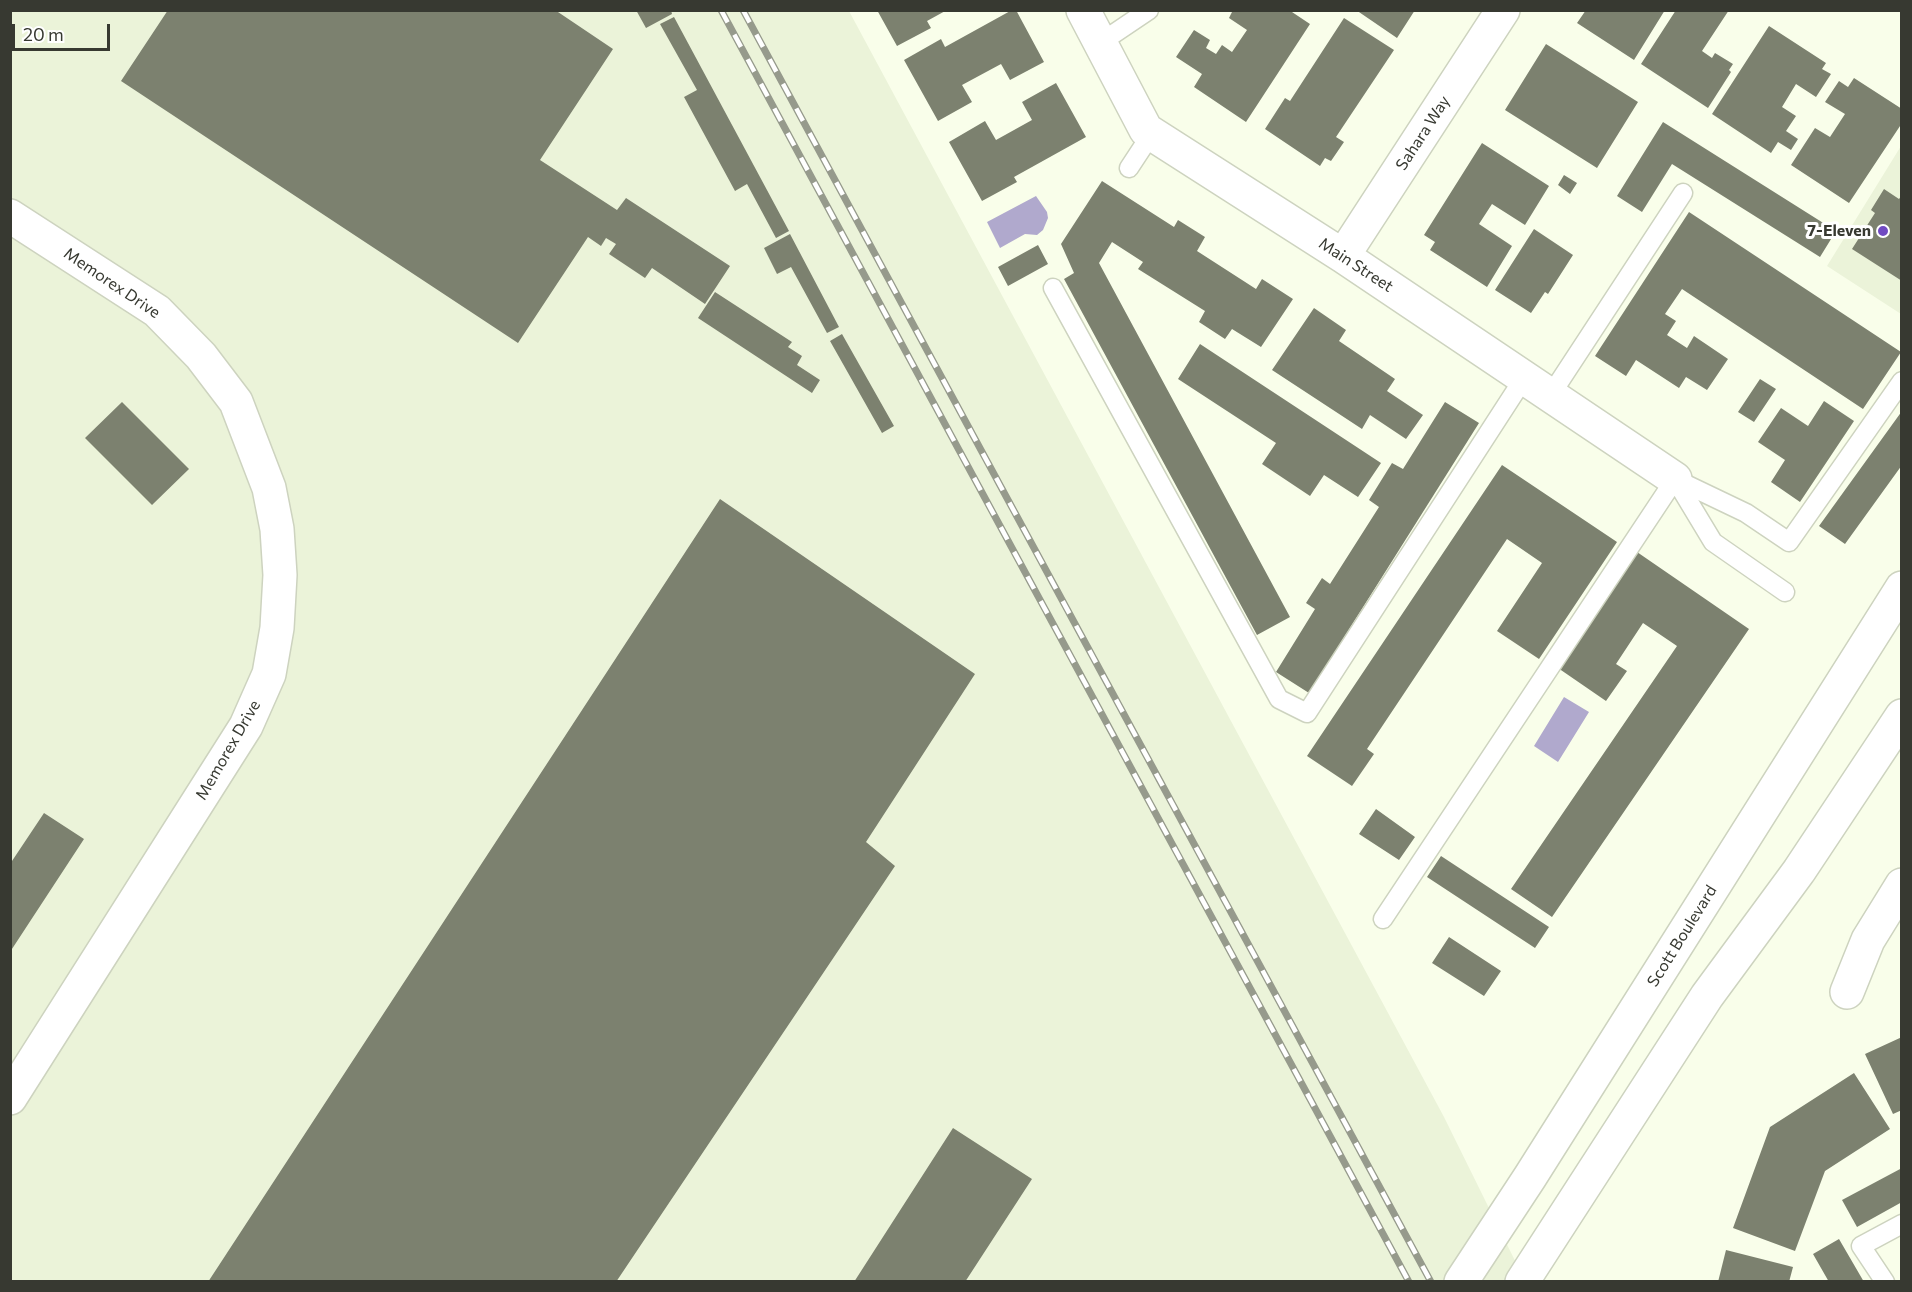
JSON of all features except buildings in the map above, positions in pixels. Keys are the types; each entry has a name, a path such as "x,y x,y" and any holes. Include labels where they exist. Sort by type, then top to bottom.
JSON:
{"street":[{"name":"Main Street","path":"1083,10 1146,130 1343,256 1675,479"},
{"name":"Sahara Way","path":"1343,256 1503,10"},
{"name":"Memorex Drive","path":"10,216 157,311 201,356 236,402 268,488 277,529 280,575 277,628 269,674 246,726 10,1098"},
{"name":"Scott Boulevard","path":"1461,1281 1530,1177 1902,588"},
{"path":"1522,1281 1707,996 1799,871 1902,716"},
{"path":"1847,992 1868,940 1902,885"}],"lane":[{"path":"1100,43 1149,10"},
{"path":"1129,168 1152,133"},
{"path":"1053,288 1279,699 1307,713 1537,387 1683,194"},
{"path":"1675,479 1746,513 1788,542 1902,381"},
{"path":"1675,479 1713,542 1785,592"},
{"path":"1383,919 1675,479"},
{"path":"1885,1281 1861,1246 1902,1224"}],"shaded area":[{"path":"10,11 849,11 1444,1117 1525,1281 11,1281"},
{"path":"1901,146 1901,314 1827,266"},
{"path":"1036,196 1047,212 1048,218 1043,230 1037,235 1025,234 1000,248 987,222"},
{"path":"1564,697 1589,712 1558,762 1534,746"}],"railway":[{"path":"721,10 1409,1282"},
{"path":"743,10 1431,1282"}],"place":[{"name":"7-Eleven","path":"1883,231"}]}
